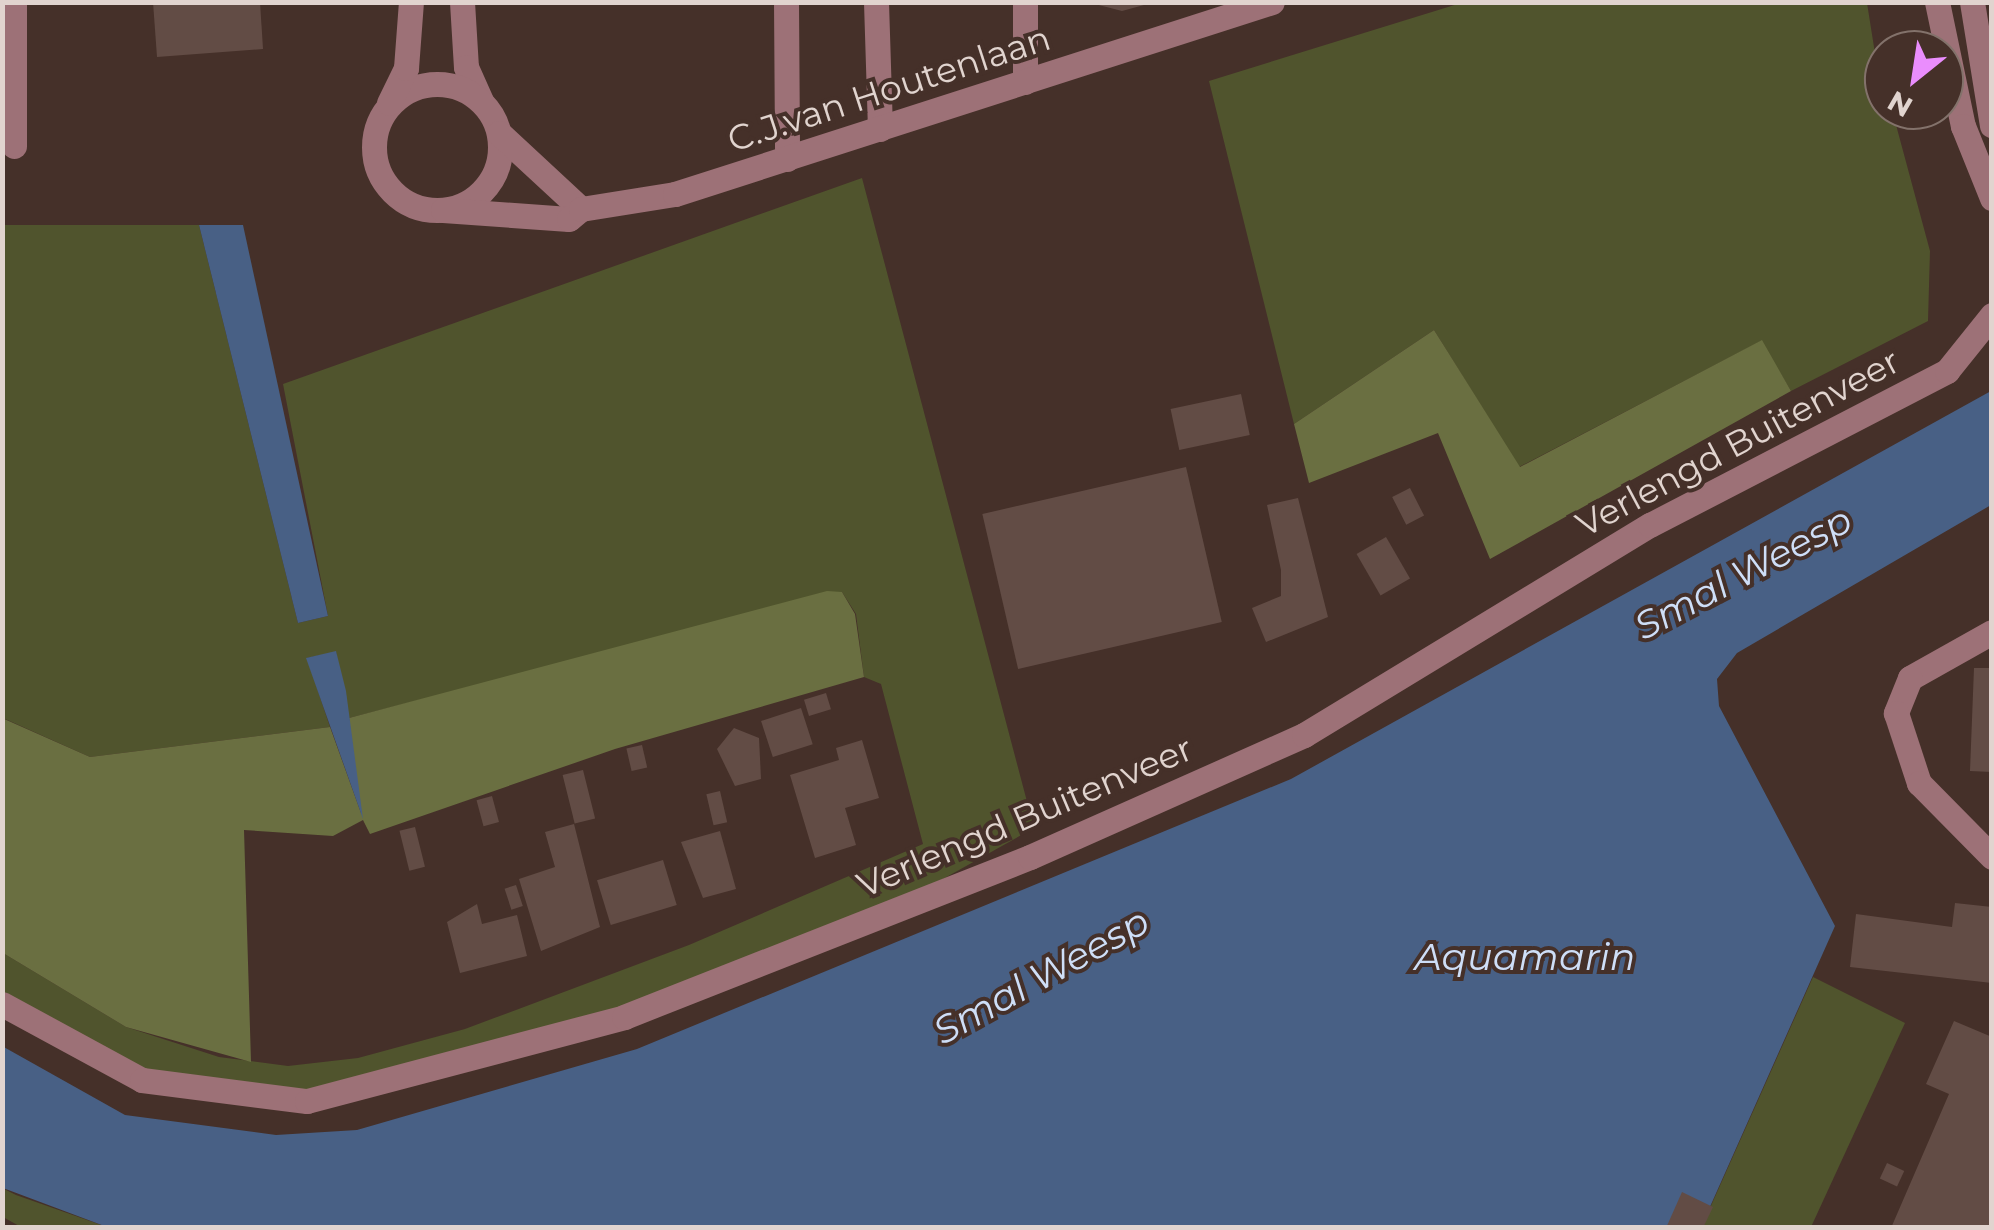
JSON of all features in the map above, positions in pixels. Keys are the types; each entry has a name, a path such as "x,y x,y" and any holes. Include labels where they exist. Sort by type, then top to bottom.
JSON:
{"street":[{"path":"14,2 14,146"},
{"path":"411,2 406,68 374,144 382,178 408,203 443,210 488,184 498,132"},
{"path":"462,2 466,67 498,132 581,209"},
{"path":"786,2 787,159"},
{"path":"876,2 880,128"},
{"path":"1024,2 1025,82"},
{"name":"C.J.van Houtenlaan","path":"443,210 568,220 581,209 675,194 1272,2"},
{"path":"1937,2 1963,126 1992,198"},
{"path":"1972,2 1992,125"},
{"path":"386,110 431,84 481,102"},
{"name":"Verlengd Buitenveer","path":"2,1004 142,1080 307,1101 624,1016 1030,857 1304,735 1650,525 1948,371 1992,314"},
{"path":"1992,632 1910,678 1896,712 1920,783 1992,857"}],"green space":[{"path":"1461,3 1867,3 1871,30 1864,30 1864,130 1897,130 1930,251 1928,321 1791,391 1761,341 1519,467 1434,330 1294,424 1209,81"},
{"path":"862,178 1034,828 934,884 606,1016 355,1095 211,1097 3,1011 3,953 126,1027 219,1057 288,1066 358,1058 465,1029 689,945 923,844 881,684 864,677 856,614 842,592 349,718 336,652 307,658 330,727 90,757 3,718 3,225 199,225 298,623 328,616 283,384"},
{"path":"1434,330 1520,467 1762,340 1791,391 1490,559 1438,433 1309,483 1294,424"},
{"path":"827,591 842,592 855,614 864,677 615,749 370,834 363,820 333,836 244,830 251,1062 126,1027 3,953 2,718 90,757 330,727 361,813 349,718"},
{"path":"1813,977 1905,1023 1811,1227 1701,1228"},
{"path":"2,1188 107,1227 21,1227 3,1217"}],"water":[{"path":"199,225 243,225 328,616 298,623"},
{"name":"Aquamarin","path":"1991,391 1991,505 1737,653 1717,679 1719,706 1835,926 1701,1227 107,1227 3,1188 2,1046 125,1115 276,1135 357,1130 637,1049 1291,779"},
{"path":"336,651 346,691 363,819 306,658"}],"building":[{"path":"153,2 260,2 263,49 157,57"},
{"path":"1091,2 1155,2 1122,11 1091,3"},
{"path":"1241,394 1250,435 1179,450 1171,409"},
{"path":"1186,467 1222,622 1018,669 982,514"},
{"path":"1410,488 1424,516 1406,525 1392,497"},
{"path":"1298,498 1328,617 1266,642 1252,608 1281,596 1281,570 1267,505"},
{"path":"1386,537 1410,579 1381,596 1357,554"},
{"path":"1974,668 1992,668 1992,772 1970,771"},
{"path":"826,693 831,709 809,716 804,700"},
{"path":"801,708 813,744 773,757 761,721"},
{"path":"734,728 759,738 761,779 735,786 717,749"},
{"path":"862,740 879,798 845,808 856,845 815,858 790,775 839,760 836,748"},
{"path":"642,745 647,767 632,771 626,749"},
{"path":"583,770 595,819 575,824 563,775"},
{"path":"720,791 727,822 714,825 706,794"},
{"path":"492,796 499,822 484,826 477,800"},
{"path":"574,824 600,927 541,951 519,879 555,867 545,832"},
{"path":"415,827 425,867 409,871 399,831"},
{"path":"720,831 736,889 703,898 681,842"},
{"path":"663,860 677,905 611,925 597,880"},
{"path":"516,885 523,906 511,910 505,889"},
{"path":"1955,903 1992,907 1992,983 1850,967 1856,914 1952,927"},
{"path":"477,904 482,924 517,915 527,956 460,973 447,922"},
{"path":"1954,1021 1992,1037 1992,1228 1891,1228 1949,1094 1926,1084"},
{"path":"1887,1163 1904,1171 1897,1186 1880,1178"},
{"path":"1682,1192 1713,1207 1703,1228 1666,1228"}],"water label":[{"name":"Smal Weesp","path":"1743,573"},
{"name":"Smal Weesp","path":"1041,976"}]}
